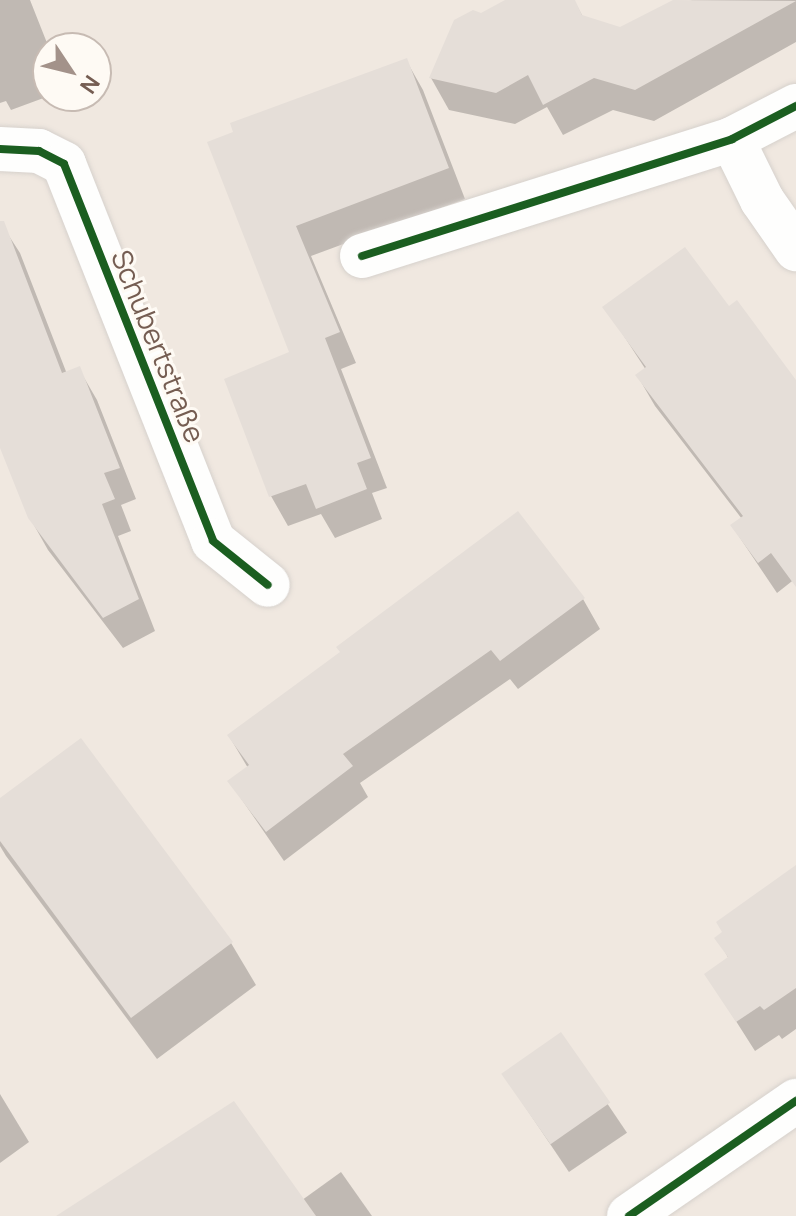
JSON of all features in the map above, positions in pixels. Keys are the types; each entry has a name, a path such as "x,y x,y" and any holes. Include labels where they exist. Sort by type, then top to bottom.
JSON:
{"street":[{"path":"362,256 732,139 796,106"},
{"path":"732,139 762,200 796,249"},
{"name":"Schubertstraße","path":"0,149 39,151 64,164 213,541 268,585"},
{"path":"629,1216 796,1101"}],"shaded area":[{"path":"0,0 796,0 796,1216 0,1216"}],"building":[{"path":"505,0 575,0 582,15 620,27 673,0 796,1 635,90 594,78 543,105 528,75 496,93 429,78 454,20 473,10 481,13"},
{"path":"407,58 449,168 296,226 340,332 325,338 371,458 357,463 367,489 316,509 306,484 269,497 224,379 289,352 207,142 233,132 230,123"},
{"path":"0,221 4,221 62,373 80,366 120,468 104,473 115,499 102,504 139,599 103,618 28,518 0,448"},
{"path":"685,247 729,306 737,300 796,380 796,587 771,553 758,563 730,525 743,516 635,375 646,367 602,307"},
{"path":"518,511 585,598 500,661 491,650 343,754 353,766 266,832 227,781 249,765 227,735 340,652 336,647"},
{"path":"81,738 233,942 131,1018 0,841 0,798"},
{"path":"796,865 796,988 764,1010 760,1006 736,1022 704,974 728,957 714,938 722,932 716,922"},
{"path":"561,1032 610,1102 551,1144 501,1074"},
{"path":"234,1101 316,1216 56,1216"}],"cycle path":[{"path":"362,256 732,139 796,106"},
{"path":"0,149 39,151 64,164 213,541 268,585"},
{"path":"629,1216 796,1101"}]}
